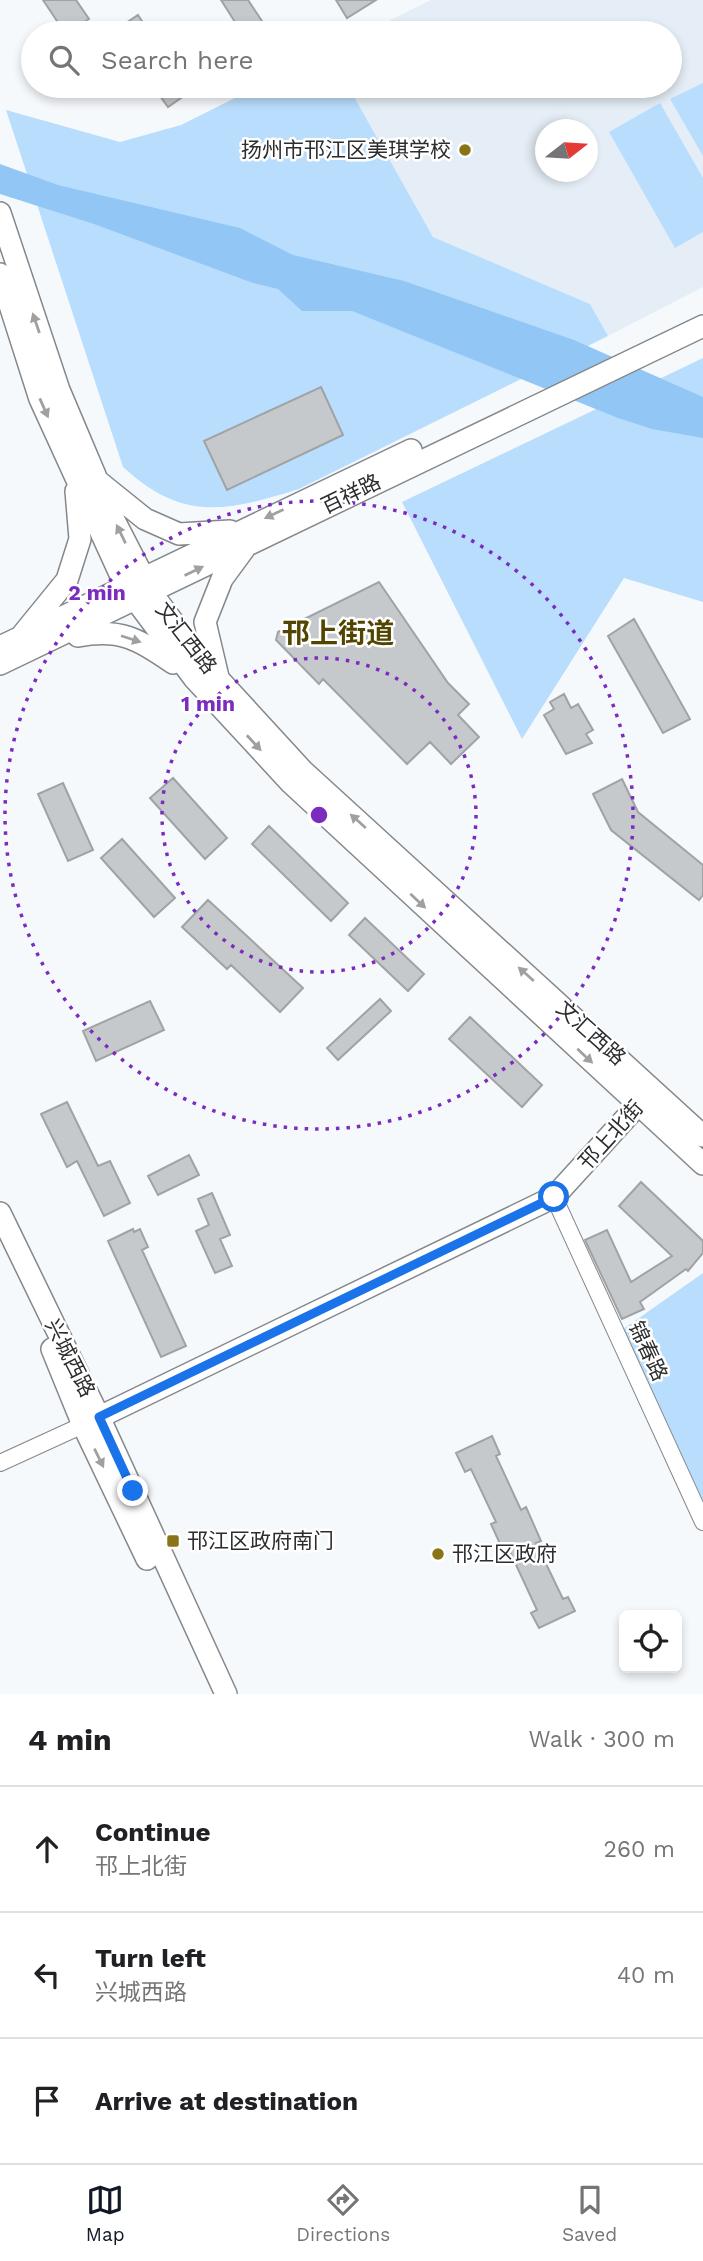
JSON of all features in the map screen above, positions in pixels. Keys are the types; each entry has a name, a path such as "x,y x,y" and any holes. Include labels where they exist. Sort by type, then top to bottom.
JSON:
{"street":[{"name":"文汇西路","path":"0,213 59,390 98,481 139,589 303,771 645,1097 703,1164"},
{"name":"文汇西路","path":"0,274 40,399 75,475 139,589 194,678 291,783 645,1097 703,1136"},
{"name":"百祥路","path":"0,664 139,589 629,354 703,312"},
{"name":"百祥路","path":"629,354 703,326"},
{"path":"20,638 67,580 80,539 75,475"},
{"path":"98,481 145,519 179,534 243,537 205,622 218,679"},
{"name":"百祥路","path":"0,648 139,589"},
{"path":"41,643 105,631 147,644 194,678"},
{"name":"邗上北街","path":"91,1421 554,1197 645,1097"},
{"name":"锦春路","path":"554,1197 703,1522"},
{"name":"兴城西路","path":"0,1213 211,1694"},
{"name":"兴城西路","path":"0,1240 226,1694"},
{"path":"0,1464 91,1421"}],"shaded area":[{"name":"扬州市邗江区美琪学校","path":"431,0 703,0 703,287 608,336 590,304 433,237 355,98 682,98 682,21 388,21"},
{"path":"703,83 703,156 670,99 682,98 682,93"},
{"path":"235,98 355,98 433,237 590,304 608,336 299,489 250,503 228,506 207,507 166,497 145,485 123,467 6,110 120,142 181,125"},
{"path":"660,103 703,178 703,232 675,248 609,132"},
{"path":"0,164 58,185 240,228 293,255 404,281 574,340 703,397 703,438 652,429 618,418 352,311 302,311 278,289 253,283 94,224 0,194"},
{"path":"703,358 703,602 624,578 522,739 402,502"},
{"path":"703,1273 703,1506 619,1332"}],"building":[{"path":"43,0 76,0 89,19 86,21 57,21"},
{"path":"221,0 248,0 262,21 234,21"},
{"path":"336,0 376,0 347,18"},
{"path":"138,15 142,21 129,21"},
{"path":"162,98 181,98 168,107"},
{"path":"321,387 343,435 227,490 204,441"},
{"path":"379,582 448,683 469,704 458,715 479,737 451,764 430,742 407,764 323,679 319,684 276,640 278,632"},
{"path":"634,619 690,719 663,733 608,636"},
{"path":"564,694 571,708 578,704 593,730 586,734 592,743 566,754 544,715 554,709 550,702"},
{"path":"173,778 227,838 205,859 150,798"},
{"path":"622,779 638,812 703,865 703,895 699,900 611,830 593,794"},
{"path":"63,783 93,850 68,861 38,794"},
{"path":"269,826 348,903 331,921 252,844"},
{"path":"122,839 175,898 154,917 101,858"},
{"path":"208,900 303,988 280,1012 231,965 227,969 182,927"},
{"path":"365,918 424,974 408,991 349,935"},
{"path":"380,999 391,1011 338,1060 327,1048"},
{"path":"150,1001 164,1030 96,1061 83,1031"},
{"path":"470,1017 542,1085 522,1107 449,1039"},
{"path":"67,1102 98,1166 110,1161 130,1203 104,1216 77,1161 67,1167 41,1114"},
{"path":"189,1155 199,1175 158,1195 148,1176"},
{"path":"641,1182 703,1241 703,1253 688,1271 686,1269 640,1302 644,1309 622,1319 585,1240 607,1230 631,1282 672,1256 619,1206"},
{"path":"212,1193 230,1235 220,1239 232,1266 215,1273 196,1231 209,1225 198,1199"},
{"path":"133,1229 134,1232 140,1229 148,1247 142,1250 186,1346 161,1357 108,1241"},
{"path":"492,1436 500,1454 496,1456 521,1510 526,1507 541,1541 536,1543 563,1599 568,1597 575,1611 539,1628 531,1613 537,1610 511,1554 506,1557 491,1524 496,1522 471,1469 465,1472 456,1453"}],"place":[{"name":"扬州市邗江区美琪学校","path":"465,150"},
{"name":"邗江区政府南门","path":"173,1541"},
{"name":"邗江区政府","path":"438,1554"}],"district":[{"name":"邗上街道","path":"338,633"}],"route":[{"path":"133,1491 99,1417 554,1197"}]}
